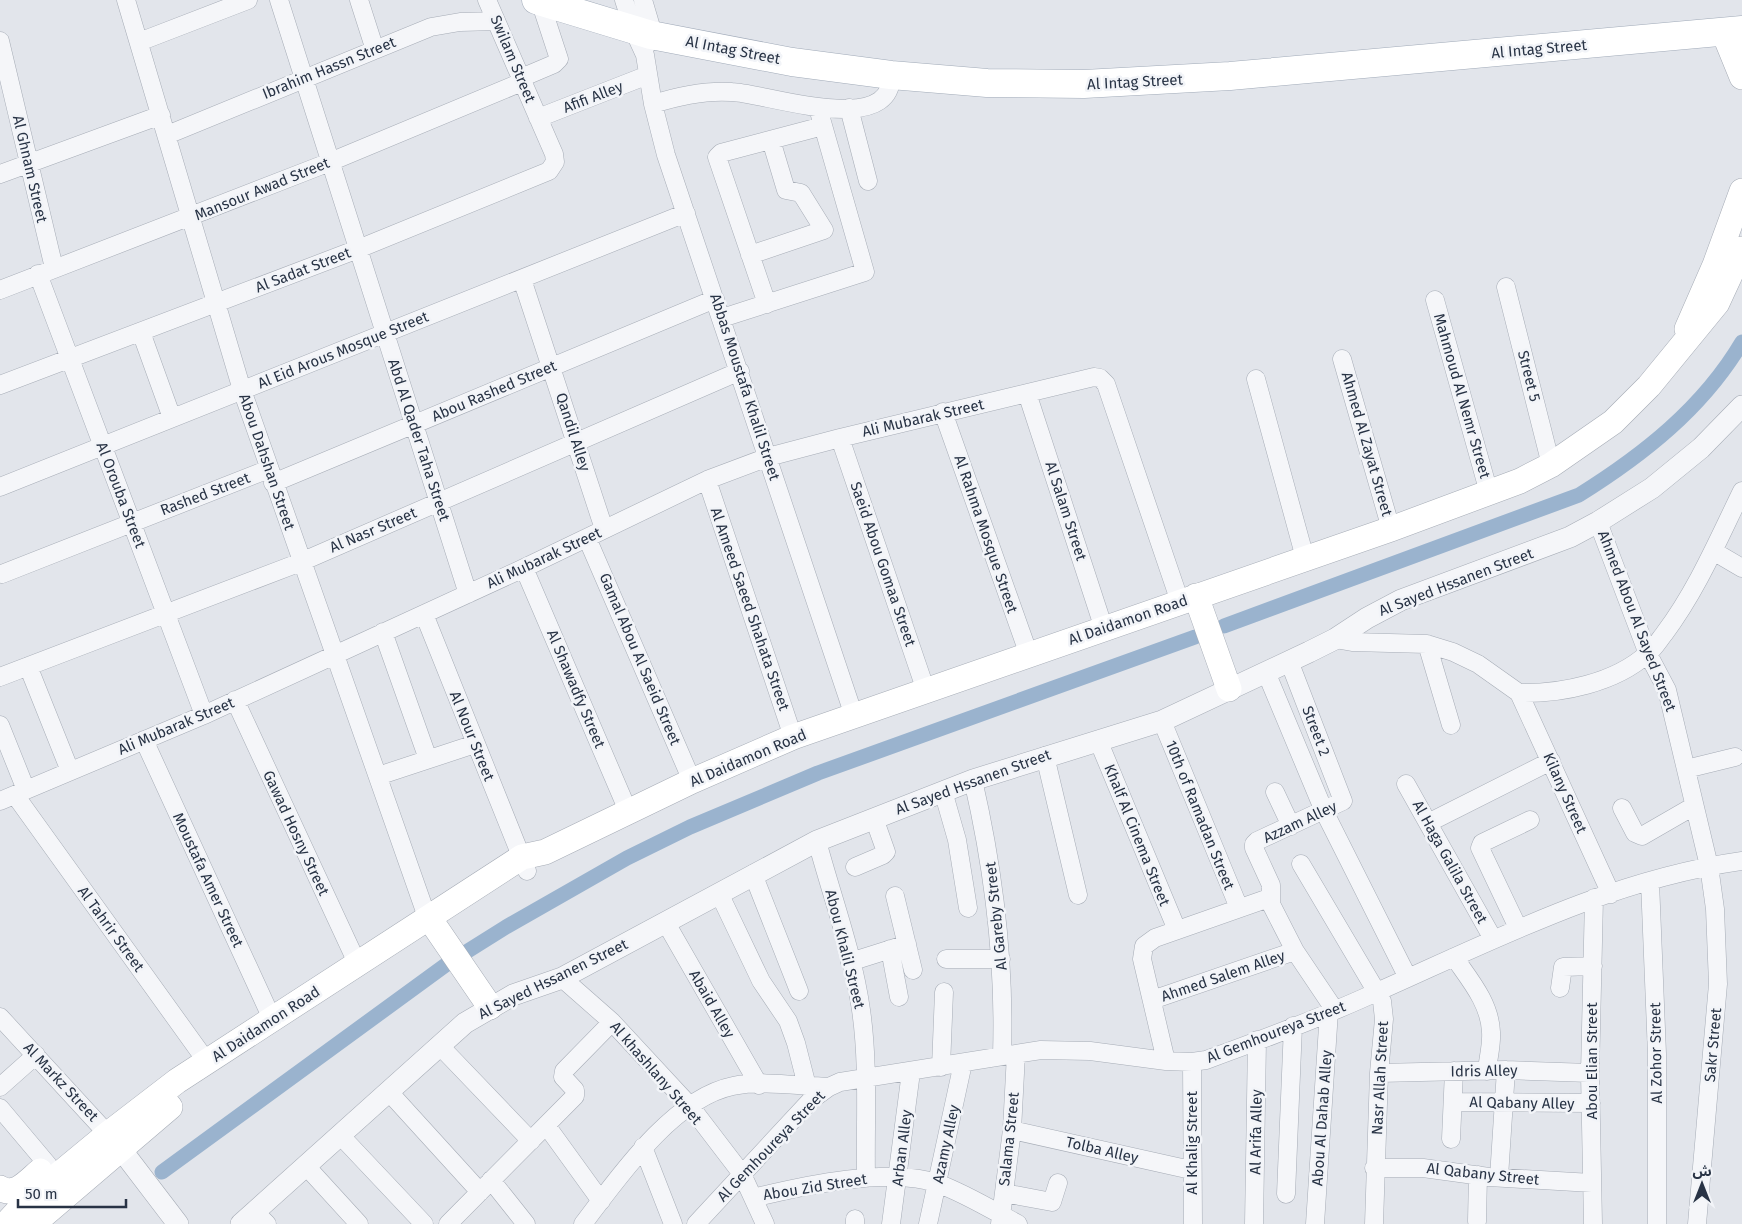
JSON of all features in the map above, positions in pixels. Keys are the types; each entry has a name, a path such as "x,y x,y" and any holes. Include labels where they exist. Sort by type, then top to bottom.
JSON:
{"main road":[{"name":"Al Intag Street","path":"579,0 639,22 792,62 891,75 987,83 1084,84 1736,27"},
{"name":"Al Intag Street","path":"538,1 639,22 794,48 984,68 1230,70"},
{"path":"1736,27 1742,77"},
{"name":"Al Daidamon Road","path":"1681,345 1715,265 1742,191"},
{"name":"Al Daidamon Road","path":"6,1224 28,1200 110,1136 181,1088 366,977 531,860 628,811 793,737 1391,529 1490,493 1551,465 1593,438 1619,416 1649,386 1681,345 1695,333 1718,303 1742,248"},
{"path":"1188,599 1229,688"},
{"path":"435,928 490,1007"},
{"name":"Al Daidamon Road","path":"181,1088 207,1062 358,965 435,928"},
{"path":"0,1188 8,1191 17,1190 48,1165 110,1136"},
{"name":"Al Daidamon Road","path":"33,1224 110,1136"}],"street":[{"name":"Abou Dahshan Street","path":"126,0 242,390 334,655 435,928"},
{"path":"139,42 248,0"},
{"name":"Abd Al Qader Taha Street","path":"279,0 468,594"},
{"path":"359,0 375,50"},
{"name":"Swilam Street","path":"488,0 538,118"},
{"name":"Mansour Awad Street","path":"0,290 330,162 522,80 554,64 559,59 538,1"},
{"name":"Ibrahim Hassn Street","path":"167,134 431,27 452,23 496,21"},
{"name":"Abbas Moustafa Khalil Street","path":"639,22 652,104 666,155 740,371 854,716"},
{"name":"Al Ghnam Street","path":"0,41 3,68 29,163 46,271"},
{"name":"Afifi Alley","path":"538,118 648,75"},
{"path":"652,104 699,93 731,92 818,108 849,108 869,105 882,99 890,88 891,75"},
{"path":"722,318 865,272 818,108"},
{"path":"849,108 868,181"},
{"path":"0,174 160,115"},
{"name":"Al Sadat Street","path":"0,385 358,249 549,171 554,165 555,158 538,118"},
{"path":"767,304 717,157 721,153 823,126"},
{"path":"750,254 824,230 801,193 786,190 771,140"},
{"name":"Al Eid Arous Mosque Street","path":"0,487 686,213"},
{"name":"Al Orouba Street","path":"46,271 70,358 204,715"},
{"name":"Qandil Alley","path":"522,279 604,529"},
{"name":"Street 5","path":"1506,287 1551,465"},
{"name":"Abou Rashed Street","path":"271,476 414,424 715,299"},
{"name":"Mahmoud Al Nemr Street","path":"1435,300 1490,493"},
{"path":"141,332 172,418"},
{"name":"Ahmed Al Zayat Street","path":"1342,359 1391,529"},
{"name":"Al Nasr Street","path":"0,676 301,562 740,371"},
{"name":"Ali Mubarak Street","path":"14,795 204,715 524,568 706,480 768,457 944,412 1094,377 1100,378 1106,384 1188,599"},
{"path":"1256,379 1305,558"},
{"name":"Al Salam Street","path":"1027,393 1104,629"},
{"name":"Al Sayed Hssanen Street","path":"254,1220 306,1166 340,1135 465,1023 490,1007 513,995 562,978 817,841 973,780 1162,721 1335,639 1366,618 1401,600 1540,549 1598,522 1652,488 1677,468 1701,448 1742,406"},
{"name":"Al Rahma Mosque Street","path":"944,412 1029,655"},
{"name":"Saeid Abou Gomaa Street","path":"840,438 926,691"},
{"name":"Rashed Street","path":"2,574 132,522 271,476"},
{"name":"Al Ameed Saeed Shahata Street","path":"706,480 793,737"},
{"path":"1335,639 1427,644 1453,652 1478,664 1519,693 1537,693 1596,681 1630,667 1648,654 1677,616 1742,491"},
{"name":"Ahmed Abou Al Sayed Street","path":"1598,522 1648,654 1667,690 1709,866"},
{"name":"Gamal Abou Al Saeid Street","path":"587,538 692,781"},
{"path":"1713,550 1742,568"},
{"name":"Al Shawadfy Street","path":"524,568 628,811"},
{"name":"Al Nour Street","path":"424,614 475,744 531,860"},
{"path":"383,632 428,759"},
{"path":"1427,644 1450,725"},
{"name":"Street 2","path":"1289,662 1343,801"},
{"path":"28,666 70,771"},
{"path":"1266,672 1324,811 1408,978"},
{"name":"Kilany Street","path":"1519,693 1551,761 1603,896"},
{"name":"Gawad Hosny Street","path":"235,700 358,965"},
{"name":"10th of Ramadan Street","path":"1162,721 1239,908"},
{"name":"Al Tahrir Street","path":"0,725 14,795 207,1062"},
{"name":"Moustafa Amer Street","path":"144,740 273,1021"},
{"name":"Khalf Al Cinema Street","path":"1098,740 1177,930"},
{"path":"378,776 475,744"},
{"path":"1046,756 1078,896"},
{"path":"1686,769 1735,757"},
{"path":"1428,823 1551,761"},
{"name":"Al Gareby Street","path":"973,780 992,866 1009,1054"},
{"name":"Al Haga Galila Street","path":"1406,784 1493,939"},
{"path":"944,791 957,840 968,908"},
{"path":"1275,792 1291,826"},
{"name":"Azzam Alley","path":"1332,1010 1295,952 1270,904 1271,885 1254,844 1343,801"},
{"path":"1622,808 1635,833 1642,836 1694,806"},
{"path":"855,867 885,853 874,818"},
{"path":"1518,928 1480,848 1482,844 1530,820"},
{"name":"Abou Khalil Street","path":"817,841 862,1014 866,1178"},
{"name":"Al Gemhoureya Street","path":"696,1224 811,1100 829,1087 840,1082 1041,1050 1090,1051 1166,1061 1192,1062 1206,1060 1377,992 1518,928 1603,896 1709,866 1742,862"},
{"name":"Nasr Allah Street","path":"1301,864 1368,981 1377,992 1383,1009 1374,1168 1374,1224"},
{"name":"Sakr Street","path":"1698,1224 1718,984 1716,925 1709,866"},
{"path":"753,874 799,991"},
{"name":"Al Zohor Street","path":"1650,882 1657,1044 1657,1224"},
{"path":"719,893 761,981 788,1021 796,1043 807,1086"},
{"path":"895,896 899,996"},
{"name":"Abou Elian Street","path":"1593,1224 1590,1073 1593,966 1603,896"},
{"path":"1166,1061 1142,952 1148,941 1269,898"},
{"name":"Abaid Alley","path":"666,922 759,1085"},
{"path":"850,962 898,947"},
{"path":"898,947 913,970"},
{"name":"Ahmed Salem Alley","path":"1152,1000 1295,952"},
{"path":"1454,956 1485,1005 1490,1018 1491,1033 1486,1070"},
{"path":"946,959 1001,959"},
{"path":"1560,988 1563,967 1593,966"},
{"name":"Al khashlany Street","path":"562,978 612,1022 690,1106 742,1174 765,1224"},
{"path":"941,1067 944,992"},
{"name":"Abou Al Dahab Alley","path":"1315,1224 1332,1010"},
{"name":"Al Markz Street","path":"0,1017 110,1136"},
{"path":"448,1224 576,1094 574,1088 563,1076 564,1070 612,1022"},
{"path":"1286,1194 1293,1026"},
{"name":"Al Arifa Alley","path":"1254,1224 1257,1040"},
{"path":"440,1046 531,1141"},
{"name":"Salama Street","path":"1001,1220 1012,1130 1009,1054"},
{"path":"0,1087 36,1056"},
{"name":"Al Khalig Street","path":"1192,1062 1191,1170 1193,1224"},
{"name":"Azamy Alley","path":"928,1224 963,1063"},
{"path":"1499,1177 1506,1070"},
{"name":"Idris Alley","path":"1379,1073 1506,1070 1590,1073"},
{"name":"Arban Alley","path":"891,1224 911,1072"},
{"path":"1451,1139 1454,1072"},
{"path":"583,1224 598,1211 643,1147 690,1106 723,1088 759,1085 829,1087"},
{"path":"388,1092 526,1224"},
{"name":"Al Qabany Alley","path":"1453,1102 1591,1103"},
{"path":"0,1108 48,1165"},
{"path":"546,1125 598,1211"},
{"name":"Tolba Alley","path":"1012,1130 1191,1170"},
{"path":"340,1135 424,1224"},
{"path":"110,1136 178,1224"},
{"path":"643,1147 673,1224"},
{"path":"306,1166 354,1222"},
{"name":"Al Qabany Street","path":"1374,1168 1423,1168 1499,1177 1592,1183"},
{"path":"1477,1221 1478,1175"},
{"name":"Abou Zid Street","path":"753,1198 796,1187 866,1178 898,1178 938,1183 1001,1220 1018,1224"},
{"path":"1004,1193 1052,1202 1058,1183"}],"waterway":[{"path":"1224,626 1579,495 1603,480 1670,428 1709,388 1742,342"},
{"path":"162,1172 447,964 506,927 627,858 690,827 818,773 1195,637"}]}
